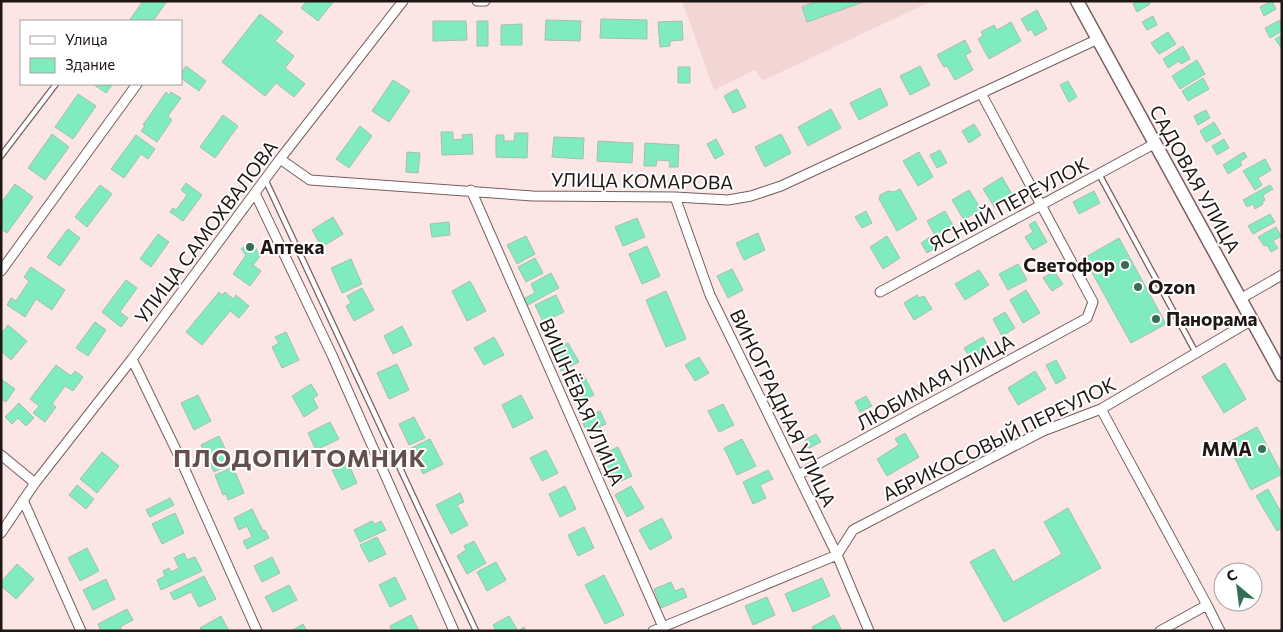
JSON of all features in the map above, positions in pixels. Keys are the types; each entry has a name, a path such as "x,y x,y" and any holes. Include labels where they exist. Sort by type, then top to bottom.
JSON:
{"main road":[{"name":"САДОВАЯ УЛИЦА","path":"1076,1 1282,374"}],"street":[{"name":"УЛИЦА САМОХВАЛОВА","path":"1,533 35,482 132,359 280,159 403,1"},
{"path":"477,1 485,1"},
{"name":"УЛИЦА КОМАРОВА","path":"280,159 310,180 471,190 533,196 675,197 728,200 751,196 780,186 1096,40"},
{"path":"1,270 136,85"},
{"path":"981,93 1041,205"},
{"name":"ЯСНЫЙ ПЕРЕУЛОК","path":"880,292 1154,144"},
{"name":"ВИШНЁВАЯ УЛИЦА","path":"471,190 663,627"},
{"path":"255,193 332,355 454,631"},
{"name":"ВИНОГРАДНАЯ УЛИЦА","path":"675,197 710,295 837,555 869,631"},
{"name":"ЛЮБИМАЯ УЛИЦА","path":"798,475 1087,318 1093,302 1041,205"},
{"path":"1240,299 1282,275"},
{"name":"АБРИКОСОВЫЙ ПЕРЕУЛОК","path":"837,555 854,530 1043,431 1101,410 1252,320"},
{"path":"132,359 178,454 256,631"},
{"path":"1101,410 1220,631"},
{"path":"1,455 35,482"},
{"path":"23,500 81,631"},
{"path":"653,631 837,555"},
{"path":"1160,631 1207,605"}],"lane":[{"path":"1,156 55,85"},
{"path":"1099,174 1196,353"},
{"path":"265,179 476,631"}],"shaded area":[{"path":"682,1 932,1 762,81 755,70 714,90"}],"building":[{"path":"143,1 167,1 154,20 130,20"},
{"path":"307,1 334,1 318,21 301,8"},
{"path":"817,1 866,1 807,22 802,7"},
{"path":"1137,1 1148,1 1150,4 1137,12 1133,4"},
{"path":"1272,1 1276,9 1264,16 1260,7"},
{"path":"1037,10 1047,29 1035,36 1031,29 1028,31 1021,19"},
{"path":"260,14 283,32 275,41 294,56 285,68 305,84 294,97 276,83 265,96 222,62"},
{"path":"1153,16 1157,25 1147,30 1142,22"},
{"path":"601,19 647,20 647,39 600,38"},
{"path":"546,20 581,21 580,41 545,40"},
{"path":"1280,20 1282,31 1270,38 1265,28"},
{"path":"433,21 466,21 467,40 433,41"},
{"path":"477,21 488,21 488,46 477,46"},
{"path":"682,21 683,40 670,41 670,46 660,47 658,22"},
{"path":"1011,22 1021,41 989,59 978,39 983,36 981,32 994,25 997,30"},
{"path":"522,24 522,45 501,45 501,25"},
{"path":"1168,32 1176,44 1159,54 1151,43"},
{"path":"1282,35 1282,49 1275,39"},
{"path":"965,40 971,52 965,55 973,70 955,80 947,66 944,67 937,55"},
{"path":"1183,46 1190,59 1181,64 1179,61 1168,68 1163,59"},
{"path":"1197,60 1205,74 1180,89 1172,76"},
{"path":"186,66 206,81 199,91 182,79 182,72"},
{"path":"920,66 930,85 910,95 900,76"},
{"path":"678,67 690,67 690,83 678,83"},
{"path":"1203,78 1209,89 1188,101 1182,91"},
{"path":"393,80 410,91 389,122 372,111"},
{"path":"1068,81 1077,97 1069,102 1060,85"},
{"path":"94,85 112,85 106,93"},
{"path":"880,88 888,105 859,120 850,103"},
{"path":"737,89 746,107 733,113 724,96"},
{"path":"166,92 169,95 171,92 181,98 168,116 172,120 157,142 141,131 145,126 143,125"},
{"path":"78,94 96,106 73,139 55,127"},
{"path":"831,109 841,128 808,146 798,127"},
{"path":"1206,110 1210,118 1198,125 1194,116"},
{"path":"223,115 238,126 215,158 200,147"},
{"path":"1214,122 1221,134 1206,142 1200,131"},
{"path":"974,124 981,135 969,143 962,131"},
{"path":"360,126 372,136 349,168 336,159"},
{"path":"441,132 453,132 453,140 463,139 462,135 472,134 473,154 442,155"},
{"path":"515,133 528,133 527,158 496,157 496,135 504,135 504,141 514,141"},
{"path":"52,134 69,147 45,180 28,168"},
{"path":"781,134 791,153 765,167 755,147"},
{"path":"136,135 155,149 148,159 141,154 124,178 111,169"},
{"path":"554,137 584,138 583,159 552,157"},
{"path":"716,139 724,154 715,159 707,144"},
{"path":"1224,139 1229,148 1217,155 1212,146"},
{"path":"598,141 633,143 632,163 597,161"},
{"path":"645,143 679,145 678,167 669,167 670,161 657,160 656,166 644,166"},
{"path":"940,150 947,163 937,168 930,155"},
{"path":"407,152 420,153 418,173 406,172"},
{"path":"919,152 933,177 918,186 903,161"},
{"path":"1244,152 1247,157 1240,162 1242,165 1228,174 1223,165"},
{"path":"1265,159 1271,170 1258,178 1262,185 1255,190 1243,171"},
{"path":"1002,177 1013,196 995,208 983,189"},
{"path":"186,183 202,195 183,221 170,212 173,208 176,210 187,195 181,190"},
{"path":"15,184 33,197 7,233 1,229 1,203"},
{"path":"100,185 112,194 87,227 75,217"},
{"path":"1270,185 1273,189 1263,195 1265,200 1262,202 1263,204 1255,209 1253,204 1247,207 1243,200"},
{"path":"900,189 917,219 897,231 879,199 880,195 888,191 894,192"},
{"path":"969,190 981,209 964,220 952,200"},
{"path":"1094,191 1100,203 1079,214 1073,202"},
{"path":"866,211 872,223 862,228 855,217"},
{"path":"945,211 954,227 936,237 927,221"},
{"path":"1270,214 1275,222 1253,234 1248,226"},
{"path":"333,217 343,234 322,247 312,230"},
{"path":"637,218 645,237 623,246 615,227"},
{"path":"1035,221 1047,242 1033,250 1025,237 1033,232 1029,225"},
{"path":"449,222 450,235 432,237 430,224"},
{"path":"1276,227 1281,236 1273,241 1278,248 1271,252 1267,245 1264,246 1258,237"},
{"path":"68,229 80,238 60,266 47,257"},
{"path":"758,233 765,250 744,260 736,243"},
{"path":"158,234 169,242 151,267 140,259"},
{"path":"526,236 535,254 517,264 507,245"},
{"path":"887,236 900,258 883,269 870,247"},
{"path":"930,237 937,247 927,253 921,243"},
{"path":"1119,238 1166,324 1131,343 1084,258"},
{"path":"252,241 260,256 253,265 261,271 250,286 233,274 246,255 241,249"},
{"path":"647,246 660,276 642,284 629,254"},
{"path":"535,258 543,273 526,282 518,267"},
{"path":"351,259 362,284 342,293 331,268"},
{"path":"1018,264 1027,280 1008,290 999,274"},
{"path":"31,267 65,290 52,310 36,299 25,317 7,305 11,298 16,301 29,281 24,277"},
{"path":"732,269 743,290 728,298 717,276"},
{"path":"979,270 989,285 965,300 955,284"},
{"path":"1054,271 1063,284 1052,291 1043,278"},
{"path":"551,273 559,288 526,306 523,299 535,293 531,284"},
{"path":"126,280 137,288 120,312 128,318 121,327 102,312"},
{"path":"470,281 486,311 467,321 452,291"},
{"path":"362,288 374,310 354,321 346,306 351,303 347,296"},
{"path":"1026,290 1040,313 1023,323 1010,300"},
{"path":"666,291 686,339 666,347 646,300"},
{"path":"219,292 222,295 225,292 233,299 236,295 249,306 239,318 230,311 202,345 186,332"},
{"path":"556,295 564,312 543,322 535,305"},
{"path":"917,295 919,298 924,296 932,309 914,320 904,303"},
{"path":"1005,312 1015,328 1002,336 993,319"},
{"path":"95,322 106,330 88,356 76,348"},
{"path":"8,325 27,341 11,360 1,351 1,334"},
{"path":"402,326 412,345 393,354 384,336"},
{"path":"286,332 299,360 282,368 272,347 279,343 275,337"},
{"path":"494,337 504,355 484,365 474,348"},
{"path":"983,337 990,350 972,361 964,348"},
{"path":"568,343 579,362 561,371 551,352"},
{"path":"699,357 709,373 695,381 685,365"},
{"path":"1056,360 1066,378 1056,384 1046,365"},
{"path":"1225,363 1246,399 1224,413 1202,377"},
{"path":"397,364 409,390 389,399 377,373"},
{"path":"56,365 71,376 75,371 83,377 73,391 65,386 52,404 56,407 45,422 33,413 39,406 30,399"},
{"path":"1035,371 1046,389 1018,405 1008,388"},
{"path":"583,374 594,395 577,403 567,382"},
{"path":"1,379 15,389 6,402 1,399"},
{"path":"311,384 318,395 313,398 318,408 304,417 292,396"},
{"path":"198,395 211,421 194,430 181,403"},
{"path":"521,395 533,418 513,428 502,405"},
{"path":"866,396 872,406 860,412 855,402"},
{"path":"19,403 34,418 26,426 18,418 12,424 5,417"},
{"path":"723,404 734,425 719,432 708,411"},
{"path":"600,411 606,424 587,432 581,419"},
{"path":"414,417 425,438 409,445 399,424"},
{"path":"330,422 339,439 316,450 308,433"},
{"path":"1257,427 1282,474 1251,490 1227,443"},
{"path":"905,433 919,457 887,476 877,459 899,445 895,439"},
{"path":"816,434 821,442 809,448 805,440"},
{"path":"219,436 232,463 214,472 201,445"},
{"path":"430,439 443,464 423,474 411,448"},
{"path":"742,439 756,466 737,475 724,448"},
{"path":"618,447 632,476 613,485 599,456"},
{"path":"546,450 558,473 542,481 530,458"},
{"path":"102,452 119,466 97,493 80,479"},
{"path":"348,463 357,483 342,490 332,470"},
{"path":"233,467 244,493 228,500 226,494 223,495 215,475"},
{"path":"768,470 773,479 760,485 766,498 753,504 743,482"},
{"path":"77,485 94,499 86,509 69,495"},
{"path":"565,486 576,509 560,517 549,494"},
{"path":"631,486 644,508 627,517 615,495"},
{"path":"1268,489 1282,514 1282,528 1277,531 1256,496"},
{"path":"460,493 464,502 457,505 468,525 451,534 436,505"},
{"path":"170,498 174,505 150,517 146,510"},
{"path":"1068,508 1101,568 1004,622 970,562 994,549 1013,582 1062,554 1044,522"},
{"path":"252,509 263,531 265,530 269,538 247,549 243,541 252,537 247,526 239,530 234,518"},
{"path":"175,513 184,533 162,544 152,524"},
{"path":"662,518 672,538 650,550 639,530"},
{"path":"372,521 375,524 381,521 386,530 360,542 354,530"},
{"path":"584,527 594,548 578,556 568,535"},
{"path":"377,537 386,554 369,562 360,545"},
{"path":"474,541 486,563 467,574 457,556 466,550 464,546"},
{"path":"87,548 99,571 80,581 68,558"},
{"path":"184,553 187,560 195,557 202,571 161,590 157,580 165,576 163,571 169,568 171,572 179,568 174,558"},
{"path":"272,557 280,573 262,582 254,566"},
{"path":"496,562 506,580 487,591 477,572"},
{"path":"17,564 34,579 16,599 1,586 1,582"},
{"path":"604,575 624,615 605,624 585,585"},
{"path":"204,576 216,599 199,607 191,592 174,600 170,593"},
{"path":"395,577 406,599 390,607 379,585"},
{"path":"822,578 830,596 793,612 785,594"},
{"path":"106,579 115,599 93,610 83,590"},
{"path":"671,582 675,591 683,588 687,597 661,608 654,589"},
{"path":"289,585 297,600 273,612 265,597"},
{"path":"767,597 775,615 753,625 745,606"},
{"path":"127,609 133,620 120,627 122,631 101,631 98,624"},
{"path":"411,615 419,631 392,631 390,626"},
{"path":"834,615 841,629 838,631 814,631 812,627"},
{"path":"221,616 229,631 202,631 200,628"},
{"path":"509,616 518,631 496,631 493,625"},
{"path":"303,624 307,631 291,631"},
{"path":"524,627 526,631 518,631"}],"place":[{"name":"Аптека","path":"250,247"},
{"name":"Светофор","path":"1125,265"},
{"name":"Ozon","path":"1138,287"},
{"name":"Панорама","path":"1156,319"},
{"name":"ММА","path":"1262,449"}],"district":[{"name":"ПЛОДОПИТОМНИК","path":"300,459"}]}
